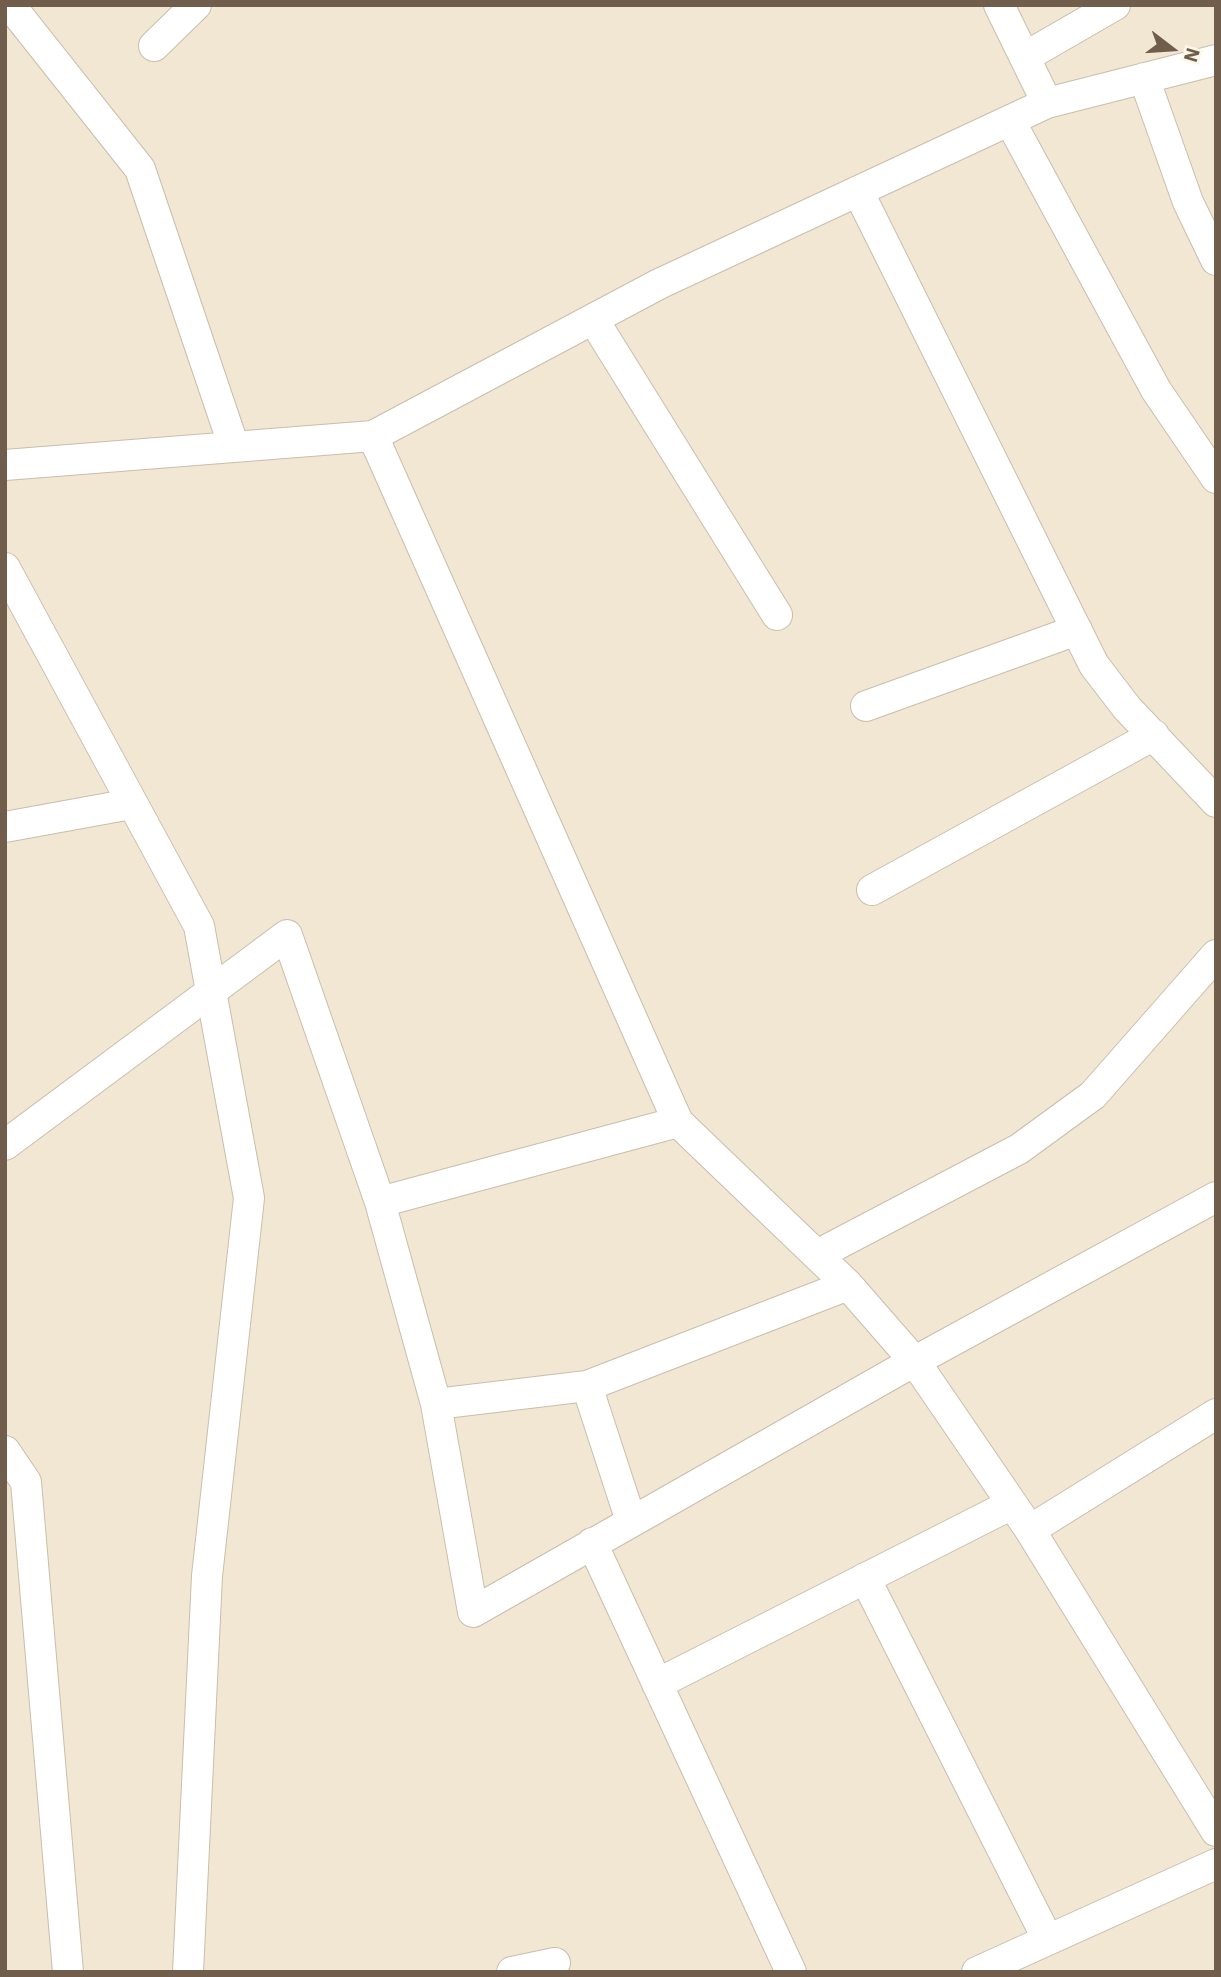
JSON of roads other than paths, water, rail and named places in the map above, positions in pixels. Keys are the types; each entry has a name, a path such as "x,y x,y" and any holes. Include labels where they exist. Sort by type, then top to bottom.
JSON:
{"street":[{"path":"10,5 140,169 234,447"},
{"path":"154,46 196,5"},
{"path":"999,5 1047,103"},
{"path":"1025,57 1115,5"},
{"path":"5,465 373,436 659,284 1047,103 1216,61"},
{"path":"1144,78 1188,202 1216,260"},
{"path":"1010,121 1156,390 1216,478"},
{"path":"858,191 1094,665 1127,708 1216,802"},
{"path":"593,318 778,615"},
{"path":"373,436 678,1122 848,1285 916,1363 1030,1530 1216,1831"},
{"path":"5,568 199,926 249,1198 207,1576 188,1972"},
{"path":"866,706 1077,629"},
{"path":"872,890 1154,735"},
{"path":"5,827 131,804"},
{"path":"5,1145 287,935 380,1202 436,1404 473,1612 631,1521 1216,1198"},
{"path":"817,1255 1018,1149 1093,1095 1216,955"},
{"path":"380,1202 678,1122"},
{"path":"436,1404 587,1386 848,1285"},
{"path":"587,1386 631,1521"},
{"path":"1030,1530 1216,1414"},
{"path":"5,1451 26,1482 68,1972"},
{"path":"657,1684 1012,1504"},
{"path":"592,1543 791,1972"},
{"path":"865,1578 1048,1940"},
{"path":"976,1972 1216,1864"},
{"path":"512,1972 555,1963"}]}
